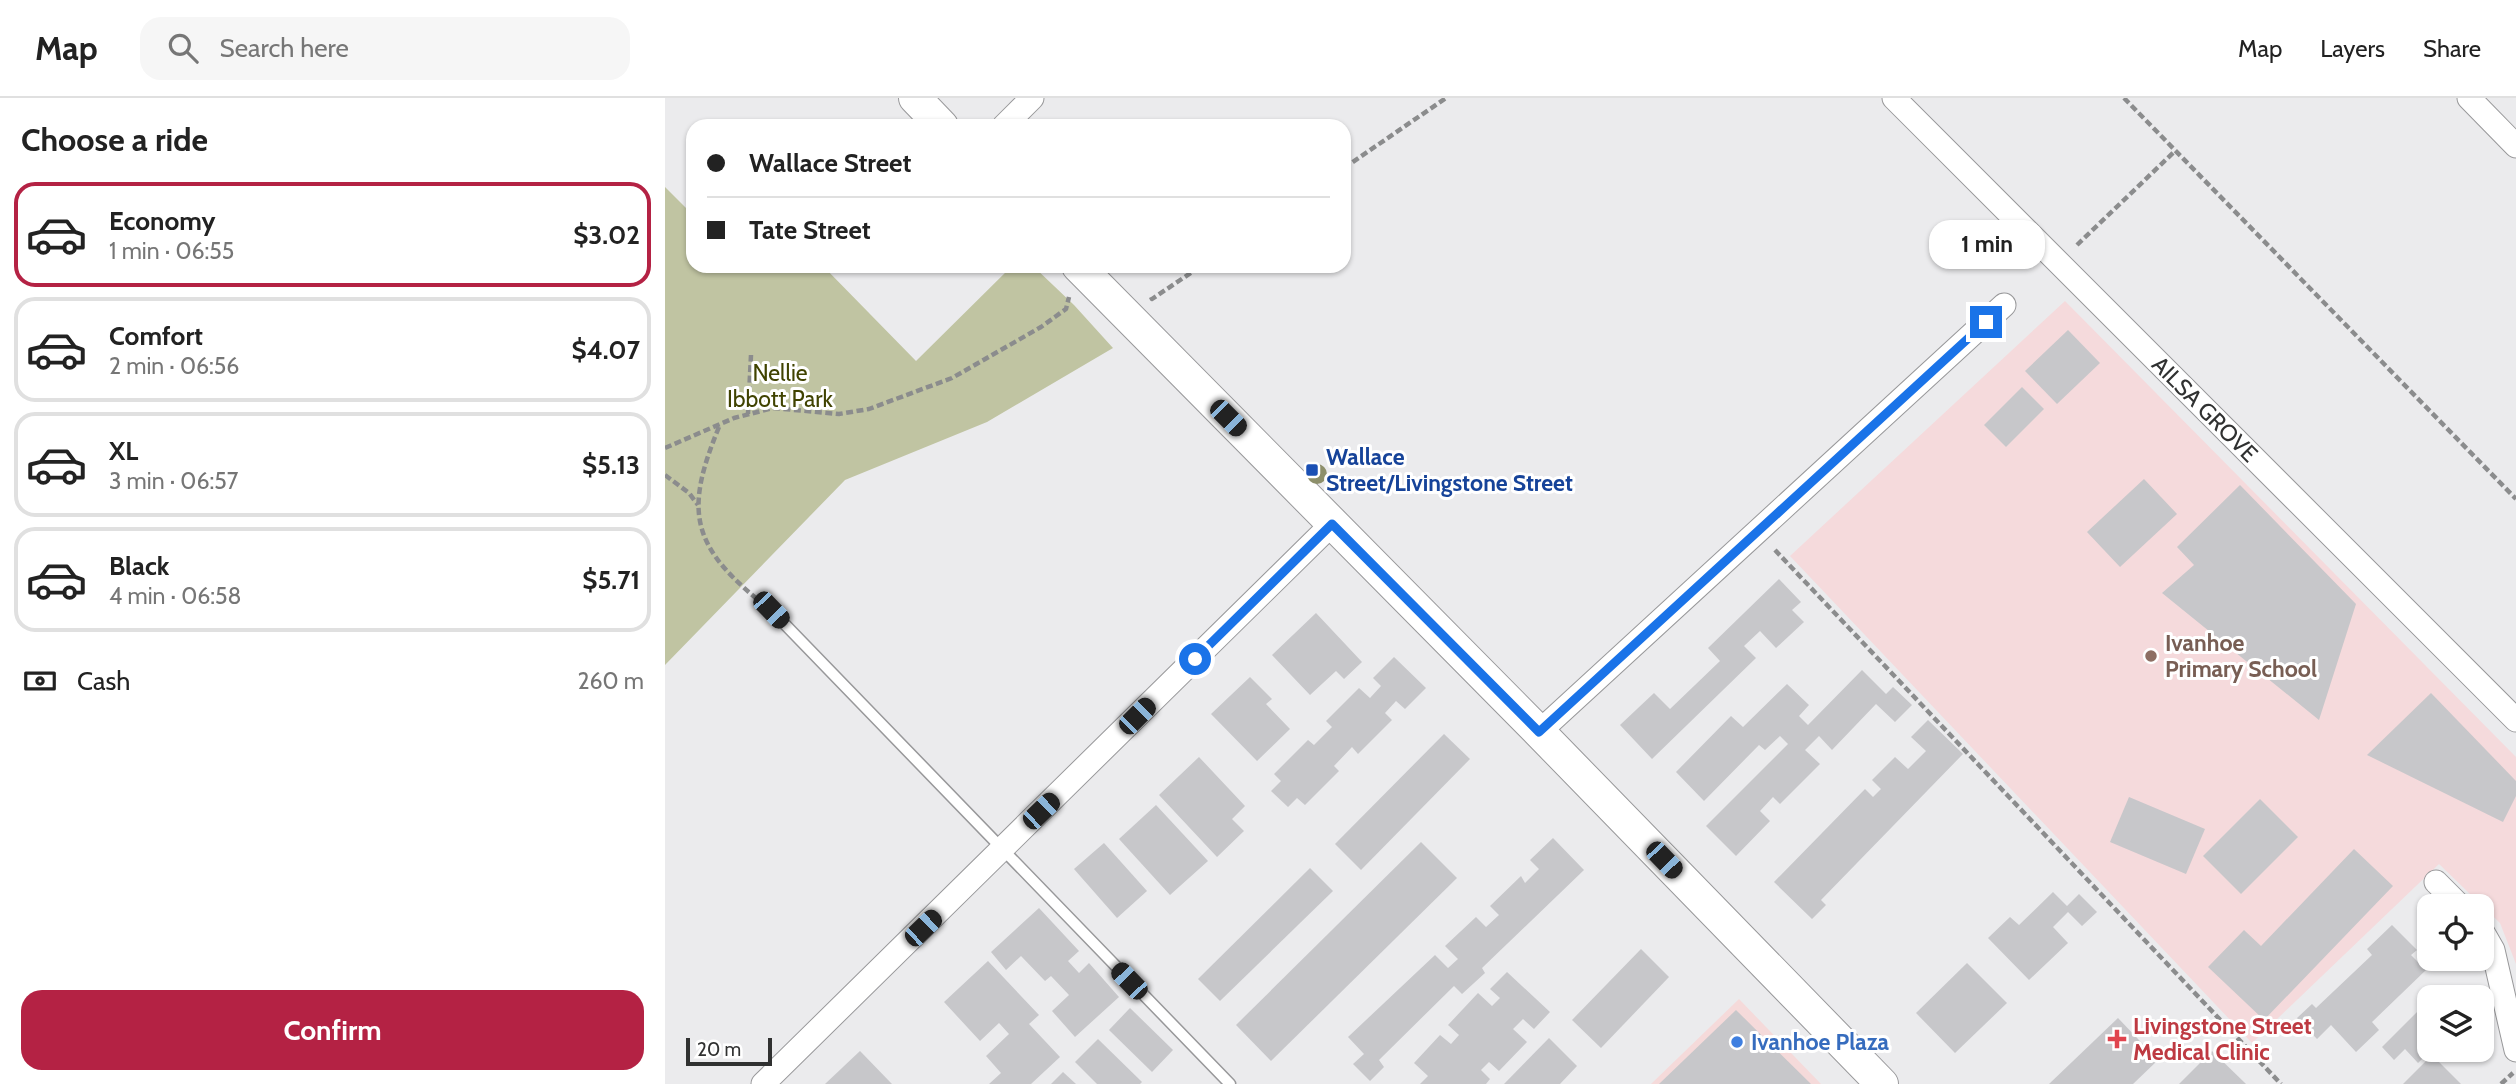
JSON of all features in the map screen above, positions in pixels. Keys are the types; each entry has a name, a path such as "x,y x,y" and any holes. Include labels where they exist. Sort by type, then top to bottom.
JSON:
{"main road":[{"path":"915,98 935,119"},
{"path":"1085,273 1882,1084"}],"street":[{"path":"1011,119 1032,98"},
{"name":"AILSA GROVE","path":"1894,98 2516,720"},
{"path":"2469,98 2516,146"},
{"path":"1539,732 2004,305"},
{"path":"764,1084 1332,524"},
{"path":"2436,882 2448,894"},
{"path":"2494,954 2516,1051"}],"lane":[{"path":"771,610 1230,1084"}],"path":[{"path":"1351,164 1447,98"},
{"path":"2124,98 2516,499"},
{"path":"2059,263 2175,151"},
{"path":"665,448 748,414 773,408 839,414 859,411 952,378 1041,327 1066,309 1068,298 1083,273"},
{"path":"1145,291 1152,299 1191,273"},
{"path":"748,414 751,355"},
{"path":"719,426 707,454 698,516 711,553 745,589 771,610"},
{"path":"665,475 689,493 698,505"},
{"path":"1757,532 2281,1084"},
{"path":"2501,1084 2516,1070"}],"shaded area":[{"name":"Ivanhoe Primary School","path":"2065,301 2516,757 2516,964 2500,923 2494,917 2494,894 2470,894 2439,864 2252,1043 1790,556"},
{"name":"Ivanhoe Plaza","path":"1739,999 1821,1084 1651,1084"}],"green space":[{"name":"Nellie Ibbott Park","path":"665,187 686,208 686,273 830,273 916,361 1005,273 1040,273 1113,348 987,422 845,480 665,665"}],"building":[{"path":"2068,330 2100,363 2057,404 2025,371"},
{"path":"2022,387 2044,409 2006,447 1984,425"},
{"path":"2144,479 2177,514 2120,567 2087,532"},
{"path":"2240,485 2356,604 2319,720 2162,593 2194,565 2177,547"},
{"path":"1779,579 1801,602 1792,610 1804,622 1776,648 1760,631 1744,646 1756,658 1652,759 1620,725 1654,693 1670,709 1720,661 1708,648"},
{"path":"1316,613 1362,662 1344,679 1336,671 1310,695 1272,655"},
{"path":"1394,657 1426,688 1405,709 1396,701 1385,713 1392,720 1358,754 1352,747 1334,766 1339,771 1305,805 1297,798 1288,807 1271,791 1281,781 1274,774 1308,740 1314,745 1332,727 1326,721 1359,688 1370,698 1381,686 1373,678"},
{"path":"1862,670 1886,694 1893,687 1912,705 1895,722 1876,704 1832,750 1819,736 1805,750 1820,764 1780,804 1773,797 1760,811 1770,821 1736,856 1706,826 1788,744 1780,736 1765,750 1759,745 1704,801 1676,772 1731,716 1743,727 1787,684 1809,705 1799,716 1808,725"},
{"path":"1250,677 1272,699 1266,704 1290,729 1257,761 1211,714"},
{"path":"2431,693 2516,781 2516,796 2503,822 2367,755"},
{"path":"1928,720 1963,754 1821,900 1826,905 1812,919 1774,882 1865,789 1873,797 1881,789 1872,780 1895,757 1908,769 1926,751 1911,737"},
{"path":"1444,734 1470,759 1361,870 1335,844"},
{"path":"1199,757 1245,806 1232,819 1244,831 1217,857 1159,795"},
{"path":"2129,797 2205,829 2186,874 2110,842"},
{"path":"2260,799 2298,837 2241,894 2203,856"},
{"path":"1156,805 1208,861 1170,895 1119,839"},
{"path":"1553,838 1584,870 1482,968 1485,973 1462,994 1454,986 1379,1060 1384,1067 1370,1081 1353,1064 1364,1054 1348,1037 1435,955 1448,968 1458,959 1445,946 1476,917 1486,927 1499,915 1490,906 1521,876 1525,883 1539,869 1530,860"},
{"path":"1421,842 1457,878 1271,1061 1236,1025"},
{"path":"1104,843 1147,891 1117,918 1074,869"},
{"path":"2354,849 2393,886 2264,1020 2208,967 2244,930 2261,946"},
{"path":"1310,868 1333,891 1220,1001 1198,979"},
{"path":"2053,892 2067,906 2079,894 2097,912 2082,926 2068,912 2053,927 2068,943 2029,980 1988,938 2010,917 2019,925"},
{"path":"1039,908 1079,951 1068,961 1079,973 1089,963 1119,997 1075,1037 1052,1011 1069,995 1051,976 1045,981 1021,956 1006,970 991,952"},
{"path":"2392,925 2417,950 2411,955 2417,961 2417,971 2425,971 2372,1022 2379,1030 2356,1052 2331,1025 2317,1039 2297,1018 2312,1004 2316,1008 2372,955 2367,949"},
{"path":"1641,949 1669,977 1601,1048 1572,1020"},
{"path":"988,961 1039,1015 1029,1024 1060,1057 1031,1084 989,1084 1001,1073 986,1056 1009,1034 999,1023 980,1041 944,1002"},
{"path":"1967,963 2007,1003 1955,1053 1916,1013"},
{"path":"1507,972 1550,1012 1534,1029 1523,1019 1513,1029 1527,1042 1499,1071 1489,1062 1481,1070 1490,1079 1486,1084 1420,1084 1428,1076 1414,1063 1440,1035 1451,1044 1459,1035 1448,1025 1478,993 1492,1006 1500,998 1490,989"},
{"path":"1130,1008 1173,1050 1152,1072 1109,1030"},
{"name":"Ivanhoe Plaza","path":"1736,1010 1811,1084 1659,1084"},
{"path":"2417,1012 2417,1062 2405,1049 2394,1060 2382,1047"},
{"name":"Livingstone Street Medical Clinic","path":"2118,1018 2158,1060 2133,1084 2049,1084"},
{"path":"1549,1038 1577,1066 1560,1084 1504,1084"},
{"path":"1098,1039 1142,1082 1140,1084 1097,1084 1075,1062"},
{"path":"860,1051 892,1084 825,1084"},
{"path":"2212,1051 2246,1084 2179,1084"},
{"path":"2425,1062 2439,1062 2461,1084 2403,1084"},
{"path":"1063,1072 1076,1084 1051,1084"}],"place":[{"name":"Wallace Street/Livingstone Street","path":"1312,470"},
{"name":"Ivanhoe Primary School","path":"2151,656"},
{"name":"Livingstone Street Medical Clinic","path":"2117,1039"},
{"name":"Ivanhoe Plaza","path":"1737,1042"}],"route":[{"path":"1195,659 1332,524 1539,732 1986,322"}]}
